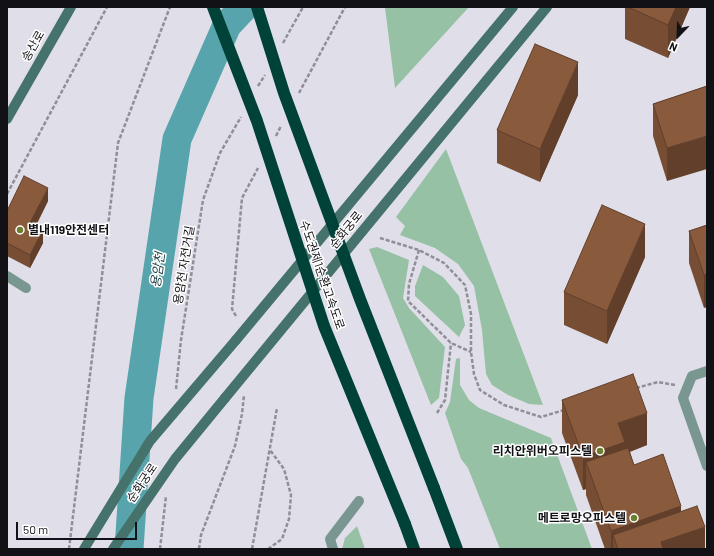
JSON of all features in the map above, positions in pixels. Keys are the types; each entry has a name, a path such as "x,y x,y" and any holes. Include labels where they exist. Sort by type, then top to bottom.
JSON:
{"highway":[{"name":"수도권제1순환고속도로","path":"213,7 257,121 324,326 414,549"},
{"path":"257,7 287,100 360,299 458,549"}],"street":[{"name":"송산로","path":"7,119 71,7"},
{"name":"순화궁로","path":"84,549 150,441 513,7"},
{"name":"순화궁로","path":"113,549 174,459 547,7"},
{"path":"7,276 26,288"},
{"path":"707,370 692,376 683,398 707,466"},
{"path":"333,549 330,539 359,501"}],"path":[{"path":"7,194 79,56 107,7"},
{"path":"69,549 118,143 170,7"},
{"path":"281,47 303,7"},
{"path":"258,87 266,74"},
{"name":"용암천 자전거길","path":"175,394 181,340 203,200 220,153 243,113"},
{"path":"380,238 419,250 444,263 465,284 471,314 474,374 480,390 504,405 541,417 571,408"},
{"path":"419,250 409,284 408,300 451,343 472,352"},
{"path":"437,413 445,400 451,343"},
{"path":"629,390 658,382 688,387"},
{"path":"199,549 201,535 235,446 242,414 244,394"},
{"path":"252,549 277,408"},
{"path":"268,549 282,539 289,519 291,495 284,469 269,450"},
{"path":"160,549 166,495"}],"green space":[{"path":"385,7 469,7 395,88"},
{"path":"446,149 543,405 529,404 508,395 492,385 486,374 482,330 474,286 458,264 435,248 400,235 405,226 396,217"},
{"path":"377,247 409,260 403,298 409,308 445,347 439,398 431,405 369,249"},
{"path":"423,265 443,277 459,296 465,325 459,337 415,296 415,286"},
{"path":"460,358 460,385 469,400 479,408 551,438 592,549 500,549 468,468 461,459 445,413 450,402 456,359"},
{"path":"357,526 365,549 342,549 345,538"}],"building":[{"path":"628,7 676,7 668,25"},
{"path":"535,44 578,62 540,149 497,130"},
{"path":"707,86 707,136 667,148 653,104"},
{"name":"별내119안전센터","path":"24,176 48,188 30,223 43,230 30,255 7,243 7,211"},
{"path":"602,205 645,224 607,311 564,292"},
{"path":"707,225 707,274 704,275 689,231"},
{"path":"633,374 647,413 618,423 625,442 583,457 562,400"},
{"path":"628,448 634,465 663,454 681,506 611,531 586,462"},
{"path":"697,506 705,527 661,542 663,549 618,549 613,535"}],"waterway":[{"name":"용암천","path":"129,549 139,398 177,139 227,25 244,7"}],"place":[{"name":"별내119안전센터","path":"20,230"},
{"name":"리치안위버오피스텔","path":"600,451"},
{"name":"메트로망오피스텔","path":"634,518"}]}
